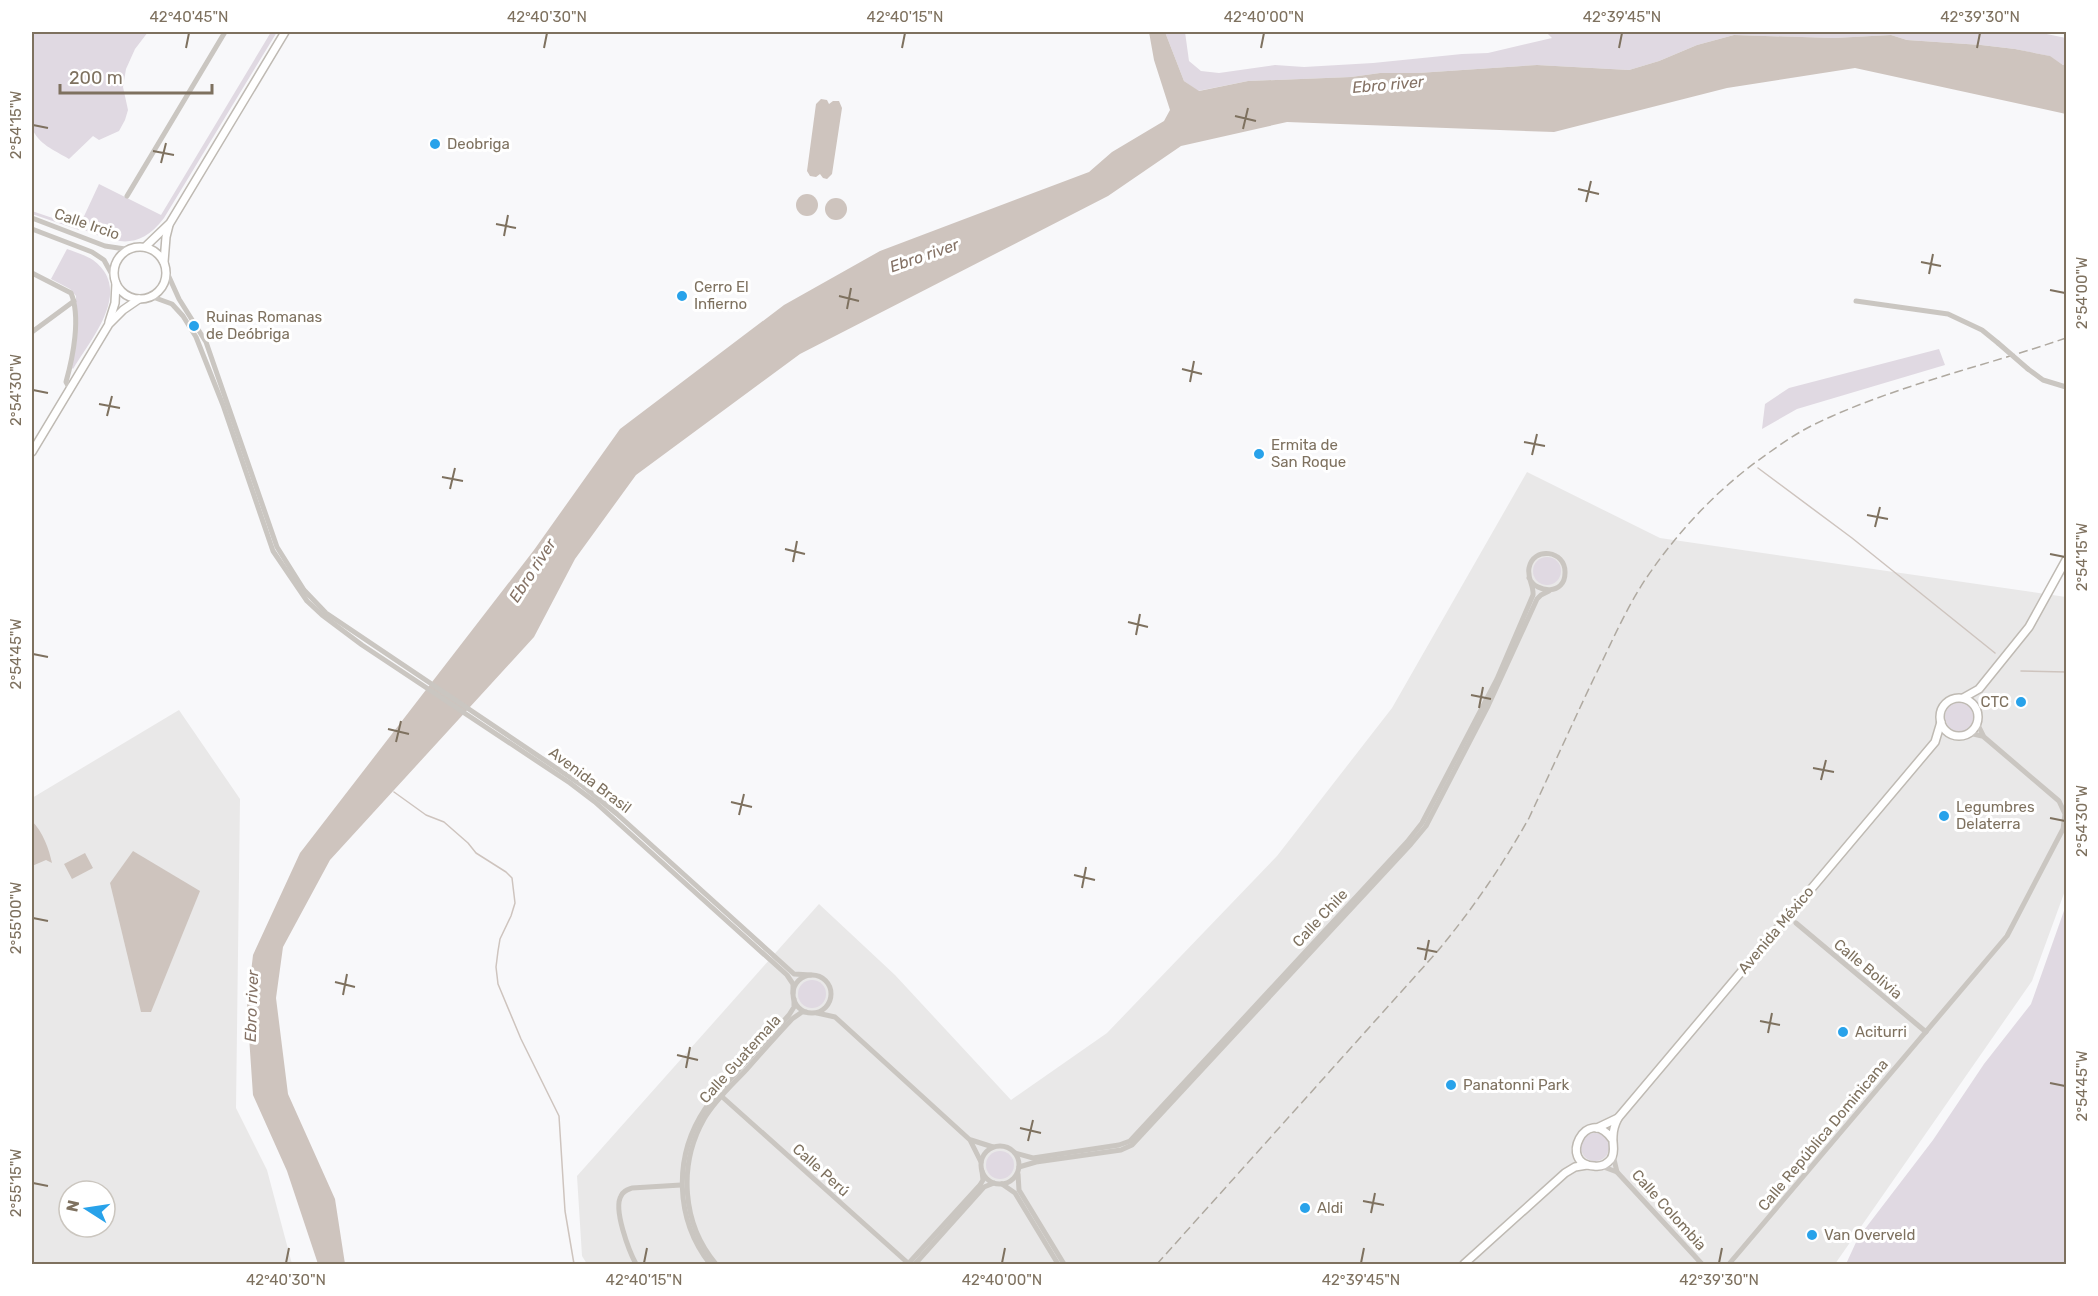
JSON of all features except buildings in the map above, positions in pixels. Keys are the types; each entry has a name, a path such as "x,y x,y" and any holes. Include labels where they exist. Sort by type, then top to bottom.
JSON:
{"main road":[{"path":"145,247 170,223 285,32"},
{"path":"32,452 109,324 123,310 139,299 150,296 163,285 165,244 170,223"},
{"path":"109,324 115,303 116,263 121,256 135,247 145,247 153,250 165,266"},
{"path":"115,280 124,293 139,299"},
{"path":"1979,689 1976,708 1977,723 1969,733 1959,736 1952,734 1943,727 1941,722 1941,713 1945,704 1979,689 2029,627 2067,560"},
{"path":"1963,698 1976,708"},
{"name":"Avenida México","path":"1597,1128 1618,1118 1935,742 1941,722"},
{"name":"Avenida México","path":"1935,742 1952,734"},
{"name":"Avenida México","path":"1612,1139 1618,1118"},
{"path":"1464,1264 1564,1173 1575,1167 1601,1166 1613,1155 1614,1149 1609,1134 1597,1128 1589,1129 1581,1135 1576,1152 1564,1173"},
{"path":"1576,1152 1580,1160 1587,1165"}],"street":[{"path":"127,196 225,32"},
{"name":"Calle Ircio","path":"32,218 105,246 125,249 135,247"},
{"name":"Calle Ircio","path":"32,229 75,243 104,260 115,280"},
{"path":"165,266 179,299 206,342 225,403"},
{"path":"32,273 71,293 74,301 75,334 66,382 70,389"},
{"path":"150,296 172,304 183,316 196,337 225,403"},
{"path":"32,332 74,301"},
{"path":"1856,301 1948,314 1982,330 2043,380 2067,387"},
{"name":"Avenida Brasil","path":"225,403 277,547 293,575 309,596 326,613 383,655 583,786 617,814 764,950"},
{"path":"1552,553 1562,560 1566,571 1562,583 1552,590 1536,587 1529,578 1531,561 1540,554 1552,553"},
{"name":"Calle Chile","path":"1015,1153 1033,1158 1119,1145 1130,1141 1407,842 1422,823 1497,679 1532,600 1533,590 1529,578"},
{"name":"Calle Chile","path":"1018,1170 1036,1162 1129,1147 1229,1042 1423,831 1497,689 1537,599 1541,594 1552,590"},
{"name":"Calle República Dominicana","path":"1729,1264 2009,932 2063,829 2064,809 2059,801 1984,737 1977,723"},
{"name":"Calle República Dominicana","path":"1969,733 1984,737"},
{"name":"Calle Bolivia","path":"1796,923 1926,1032"},
{"path":"764,950 790,978 793,984 793,996 800,1009 835,1017 970,1140 993,1147 1005,1146 1015,1153 1019,1190 1064,1264"},
{"path":"764,950 794,974 817,975 828,982 835,1017"},
{"path":"793,996 801,979 811,975"},
{"name":"Calle Guatemala","path":"716,1264 694,1226 688,1200 689,1158 695,1138 720,1094 789,1016 794,1007 793,996"},
{"path":"817,1013 823,1011 831,1000"},
{"name":"Calle Guatemala","path":"710,1264 693,1237 687,1221 681,1185 684,1157 692,1133 703,1111 792,1019 806,1012"},
{"name":"Calle Perú","path":"720,1094 908,1264"},
{"path":"908,1264 983,1180 981,1162 970,1140"},
{"path":"981,1162 985,1153 993,1147"},
{"name":"Calle Colombia","path":"1613,1155 1617,1172"},
{"name":"Calle Colombia","path":"1601,1166 1617,1172 1702,1264"},
{"path":"915,1264 984,1187 1011,1180 1018,1170"},
{"path":"982,1171 989,1180 1015,1193 1058,1264"},
{"path":"636,1264 622,1226 619,1201 621,1196 632,1188 681,1185"}],"shaded area":[{"path":"32,32 148,32 135,49 126,69 123,87 128,110 119,131 99,140 93,136 69,159 42,142 32,128"},
{"path":"271,32 277,32 164,218 145,236 125,241 104,238 80,228 79,230 32,214 32,211 79,227 99,184 161,215"},
{"path":"1165,32 1185,32 1189,61 1201,71 1219,73 1275,65 1304,67 1488,53 1552,38 1546,32 2037,32 2066,38 2066,65 2049,56 2015,49 1907,40 1891,35 1834,38 1734,35 1697,45 1659,61 1629,70 1537,65 1248,81 1198,91 1184,81"},
{"path":"67,249 93,260 105,272 110,285 105,314 73,369 71,367 76,296 70,289 51,279"},
{"path":"1939,349 1945,365 1797,409 1762,429 1765,404 1789,388"},
{"path":"1527,472 1660,538 2066,597 2066,888 2032,981 1835,1264 587,1264 582,1256 577,1176 819,904 895,975 1011,1100 1107,1033 1277,856 1392,708"},
{"path":"1547,557 1557,561 1561,571 1557,581 1547,585 1537,581 1533,571 1537,561"},
{"path":"1959,703 1969,707 1973,717 1969,727 1959,731 1949,727 1945,717 1949,707"},
{"path":"179,710 240,799 236,1108 267,1170 292,1264 32,1264 32,798"},
{"path":"2066,905 2066,1264 1846,1264 1858,1238 1933,1140 1984,1064 2031,1004"},
{"path":"812,980 822,984 826,994 822,1004 812,1008 802,1004 798,994 802,984"},
{"path":"1595,1133 1605,1137 1609,1147 1605,1157 1595,1161 1585,1157 1581,1147 1585,1137"},
{"path":"1000,1151 1010,1155 1014,1165 1010,1175 1000,1179 990,1175 986,1165 990,1155"}],"water":[{"name":"Ebro river","path":"1149,32 1165,32 1184,81 1199,91 1248,81 1537,65 1629,70 1659,61 1697,45 1734,35 1834,38 1891,35 1907,40 1981,45 2050,56 2066,65 2066,114 1855,68 1727,88 1554,132 1287,122 1181,146 1108,196 800,354 636,475 575,559 534,637 330,860 283,947 276,998 288,1094 335,1199 345,1264 318,1264 287,1171 253,1095 247,1007 253,955 300,853 534,550 620,429 784,305 880,251 1089,172 1112,152 1164,121 1170,110 1154,60"},
{"path":"821,99 827,100 829,104 839,101 842,108 832,174 827,179 820,174 816,177 810,176 807,171 816,104"},
{"path":"807,194 815,197 818,205 815,213 807,216 799,213 796,205 799,197"},
{"path":"836,198 844,201 847,209 844,217 836,220 828,217 825,209 828,201"},
{"path":"32,821 45,841 52,863 46,860 32,866"},
{"path":"133,851 200,891 151,1012 141,1012 110,883"},
{"path":"85,853 93,868 72,879 64,864"}],"waterway":[{"path":"1758,468 1852,538 1995,653"},
{"path":"2021,671 2066,672"},
{"path":"394,792 426,815 444,822 476,853 512,878 515,903 500,939 496,967 498,984 521,1039 559,1116 565,1211 574,1264"}],"railway":[{"path":"1157,1264 1436,953 1474,904 1529,818 1632,601 1659,561 1697,515 1725,487 1756,462 1813,425 1874,399 2066,338"}],"place":[{"name":"Deobriga","path":"435,144"},
{"name":"Cerro El Infierno","path":"682,296"},
{"name":"Ruinas Romanas de Deóbriga","path":"194,326"},
{"name":"Ermita de San Roque","path":"1259,454"},
{"name":"CTC","path":"2021,702"},
{"name":"Legumbres Delaterra","path":"1944,816"},
{"name":"Aciturri","path":"1843,1032"},
{"name":"Panatonni Park","path":"1451,1085"},
{"name":"Aldi","path":"1305,1208"},
{"name":"Van Overveld","path":"1812,1235"}]}
